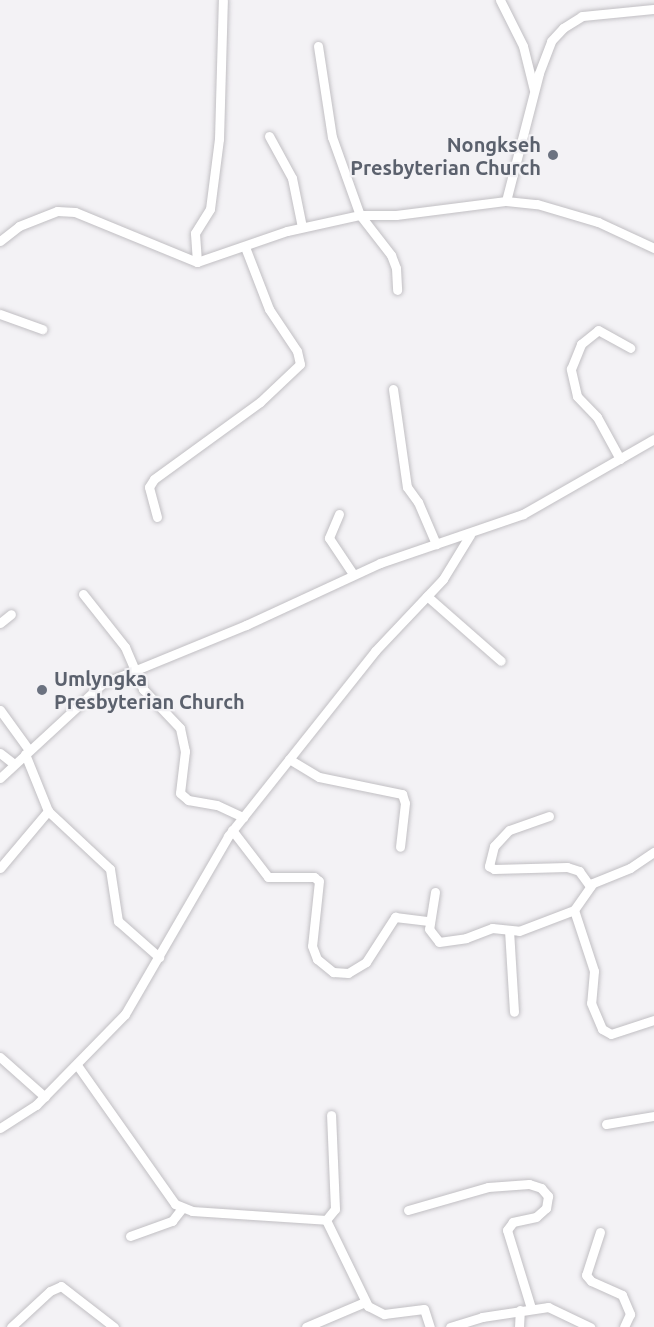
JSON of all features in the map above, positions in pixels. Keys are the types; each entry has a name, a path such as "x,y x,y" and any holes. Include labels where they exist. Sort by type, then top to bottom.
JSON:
{"street":[{"path":"198,262 195,233 210,209 219,139 223,0"},
{"path":"500,0 524,46 534,91 531,113"},
{"path":"506,201 531,113 544,56 563,28 582,16 654,9"},
{"path":"318,46 332,137 360,215 391,255 397,290"},
{"path":"269,136 292,178 302,227"},
{"path":"0,241 20,226 47,215 75,212 198,262 302,227 360,215 396,215 506,201 537,204 598,222 654,248"},
{"path":"157,517 149,488 151,481 260,402 300,364 297,351 269,309 245,247"},
{"path":"0,314 42,329"},
{"path":"620,459 597,417 576,396 571,369 581,344 598,330 630,348"},
{"path":"393,389 407,488 418,502 436,544"},
{"path":"0,778 13,762 27,752 94,690 136,670 262,618 354,574 436,544 470,535 523,514 654,439"},
{"path":"339,514 329,538 354,574"},
{"path":"0,1128 45,1097 124,1014 232,830 375,651 453,565 470,535"},
{"path":"83,594 125,647 143,689 174,721 183,735 185,751 180,793 189,800 217,805 243,817"},
{"path":"427,596 501,661"},
{"path":"0,623 10,614"},
{"path":"0,710 27,752 48,811 110,869 118,921 159,957"},
{"path":"0,753 13,762"},
{"path":"289,759 319,777 402,794 405,803 400,846"},
{"path":"0,868 48,811"},
{"path":"549,816 508,830 494,846 489,866 494,870 567,867 579,870 590,886"},
{"path":"232,830 268,877 314,877 319,881 312,946 317,959 333,972 348,973 366,962 395,917 429,921"},
{"path":"435,892 429,921 433,938 445,944 492,928 509,930 532,928 574,910 590,886 630,868 654,852"},
{"path":"574,910 594,971 591,1003 602,1029 611,1034 654,1020"},
{"path":"509,930 514,1012"},
{"path":"0,1057 45,1097"},
{"path":"77,1065 182,1208 326,1220"},
{"path":"326,1220 335,1209 331,1115"},
{"path":"606,1124 654,1116"},
{"path":"408,1210 488,1187 530,1184 541,1188 548,1202 541,1214 513,1222 507,1230 531,1308"},
{"path":"130,1236 168,1224 182,1208"},
{"path":"326,1220 365,1302 379,1314 424,1309 430,1327"},
{"path":"600,1232 586,1275 591,1281 622,1295 627,1302 630,1314 624,1327"},
{"path":"11,1327 50,1291 61,1287 114,1327"},
{"path":"306,1327 365,1302"},
{"path":"450,1327 531,1308 564,1311 590,1327"},
{"path":"519,1327 520,1310"}],"place":[{"name":"Nongkseh Presbyterian Church","path":"553,155"},
{"name":"Umlyngka Presbyterian Church","path":"42,690"}]}
